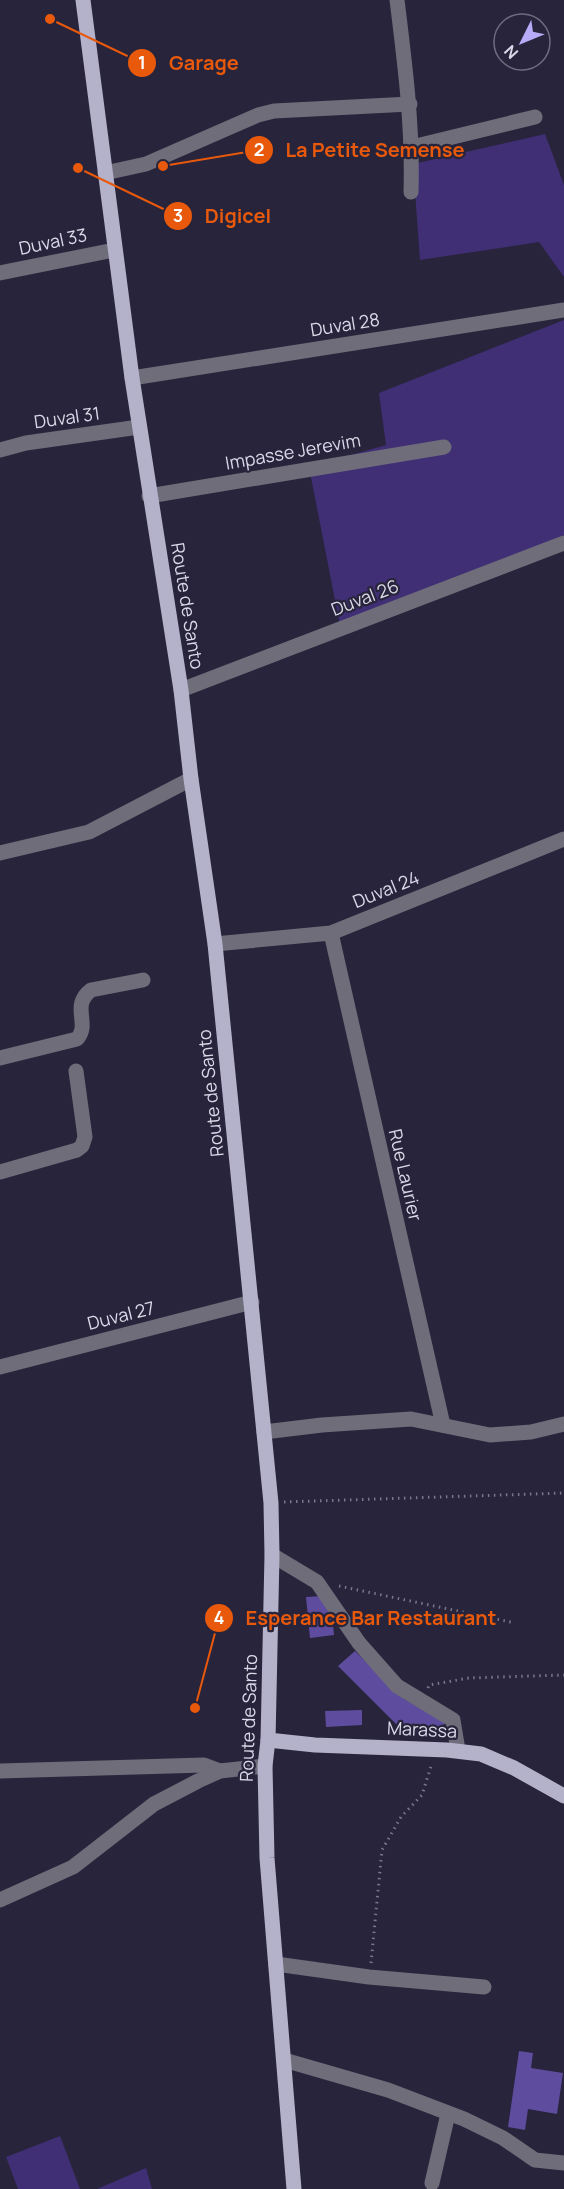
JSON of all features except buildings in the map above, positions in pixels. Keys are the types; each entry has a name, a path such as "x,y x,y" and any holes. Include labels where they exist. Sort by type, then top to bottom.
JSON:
{"main road":[{"name":"Route de Santo","path":"83,0 132,378 181,690 191,779 216,944 252,1302 271,1503 268,1740 265,1766 267,1858 294,2189"},
{"name":"Marassa","path":"268,1740 315,1745 458,1750 481,1754 514,1768 564,1796"}],"street":[{"path":"397,0 410,104 411,192"},
{"path":"105,173 146,164 258,115 274,111 410,104"},
{"path":"412,147 535,117"},
{"name":"Duval 33","path":"0,273 114,250"},
{"name":"Duval 28","path":"132,378 564,310"},
{"name":"Duval 31","path":"0,450 26,443 139,427"},
{"name":"Impasse Jerevim","path":"149,496 444,447"},
{"name":"Duval 26","path":"181,690 564,543"},
{"path":"0,854 89,832 191,779"},
{"name":"Duval 24","path":"216,944 331,933 564,839"},
{"name":"Rue Laurier","path":"331,933 443,1425"},
{"path":"0,1058 77,1039 82,1031 81,1001 85,995 91,990 143,980"},
{"path":"0,1172 77,1150 82,1146 85,1137 76,1071"},
{"name":"Duval 27","path":"0,1367 252,1302"},
{"path":"264,1432 322,1425 411,1419 490,1435 531,1432 564,1425"},
{"path":"272,1555 317,1582 359,1643 397,1686 453,1720 458,1750"},
{"path":"0,1771 204,1765 220,1771"},
{"path":"0,1900 73,1867 154,1804 220,1771 265,1766"},
{"path":"276,1964 369,1977 484,1988"},
{"path":"284,2060 388,2090 464,2119 502,2138 535,2160 564,2163"},
{"path":"432,2183 448,2114"}],"path":[{"path":"271,1503 564,1493"},
{"path":"317,1582 515,1623"},
{"path":"425,1704 429,1684 469,1678 564,1675"},
{"path":"369,1977 382,1850 401,1817 422,1795 436,1750"}],"shaded area":[{"path":"545,134 564,185 564,277 539,242 420,260 413,164"},
{"path":"564,320 564,535 341,631 309,467 386,445 379,393"},
{"path":"60,2136 80,2189 18,2189 6,2157"},
{"path":"146,2168 152,2189 97,2189"}],"place":[{"name":"Garage","path":"50,19"},
{"name":"La Petite Semense","path":"163,166"},
{"name":"Digicel","path":"78,168"},
{"name":"Esperance Bar Restaurant","path":"195,1708"}]}
